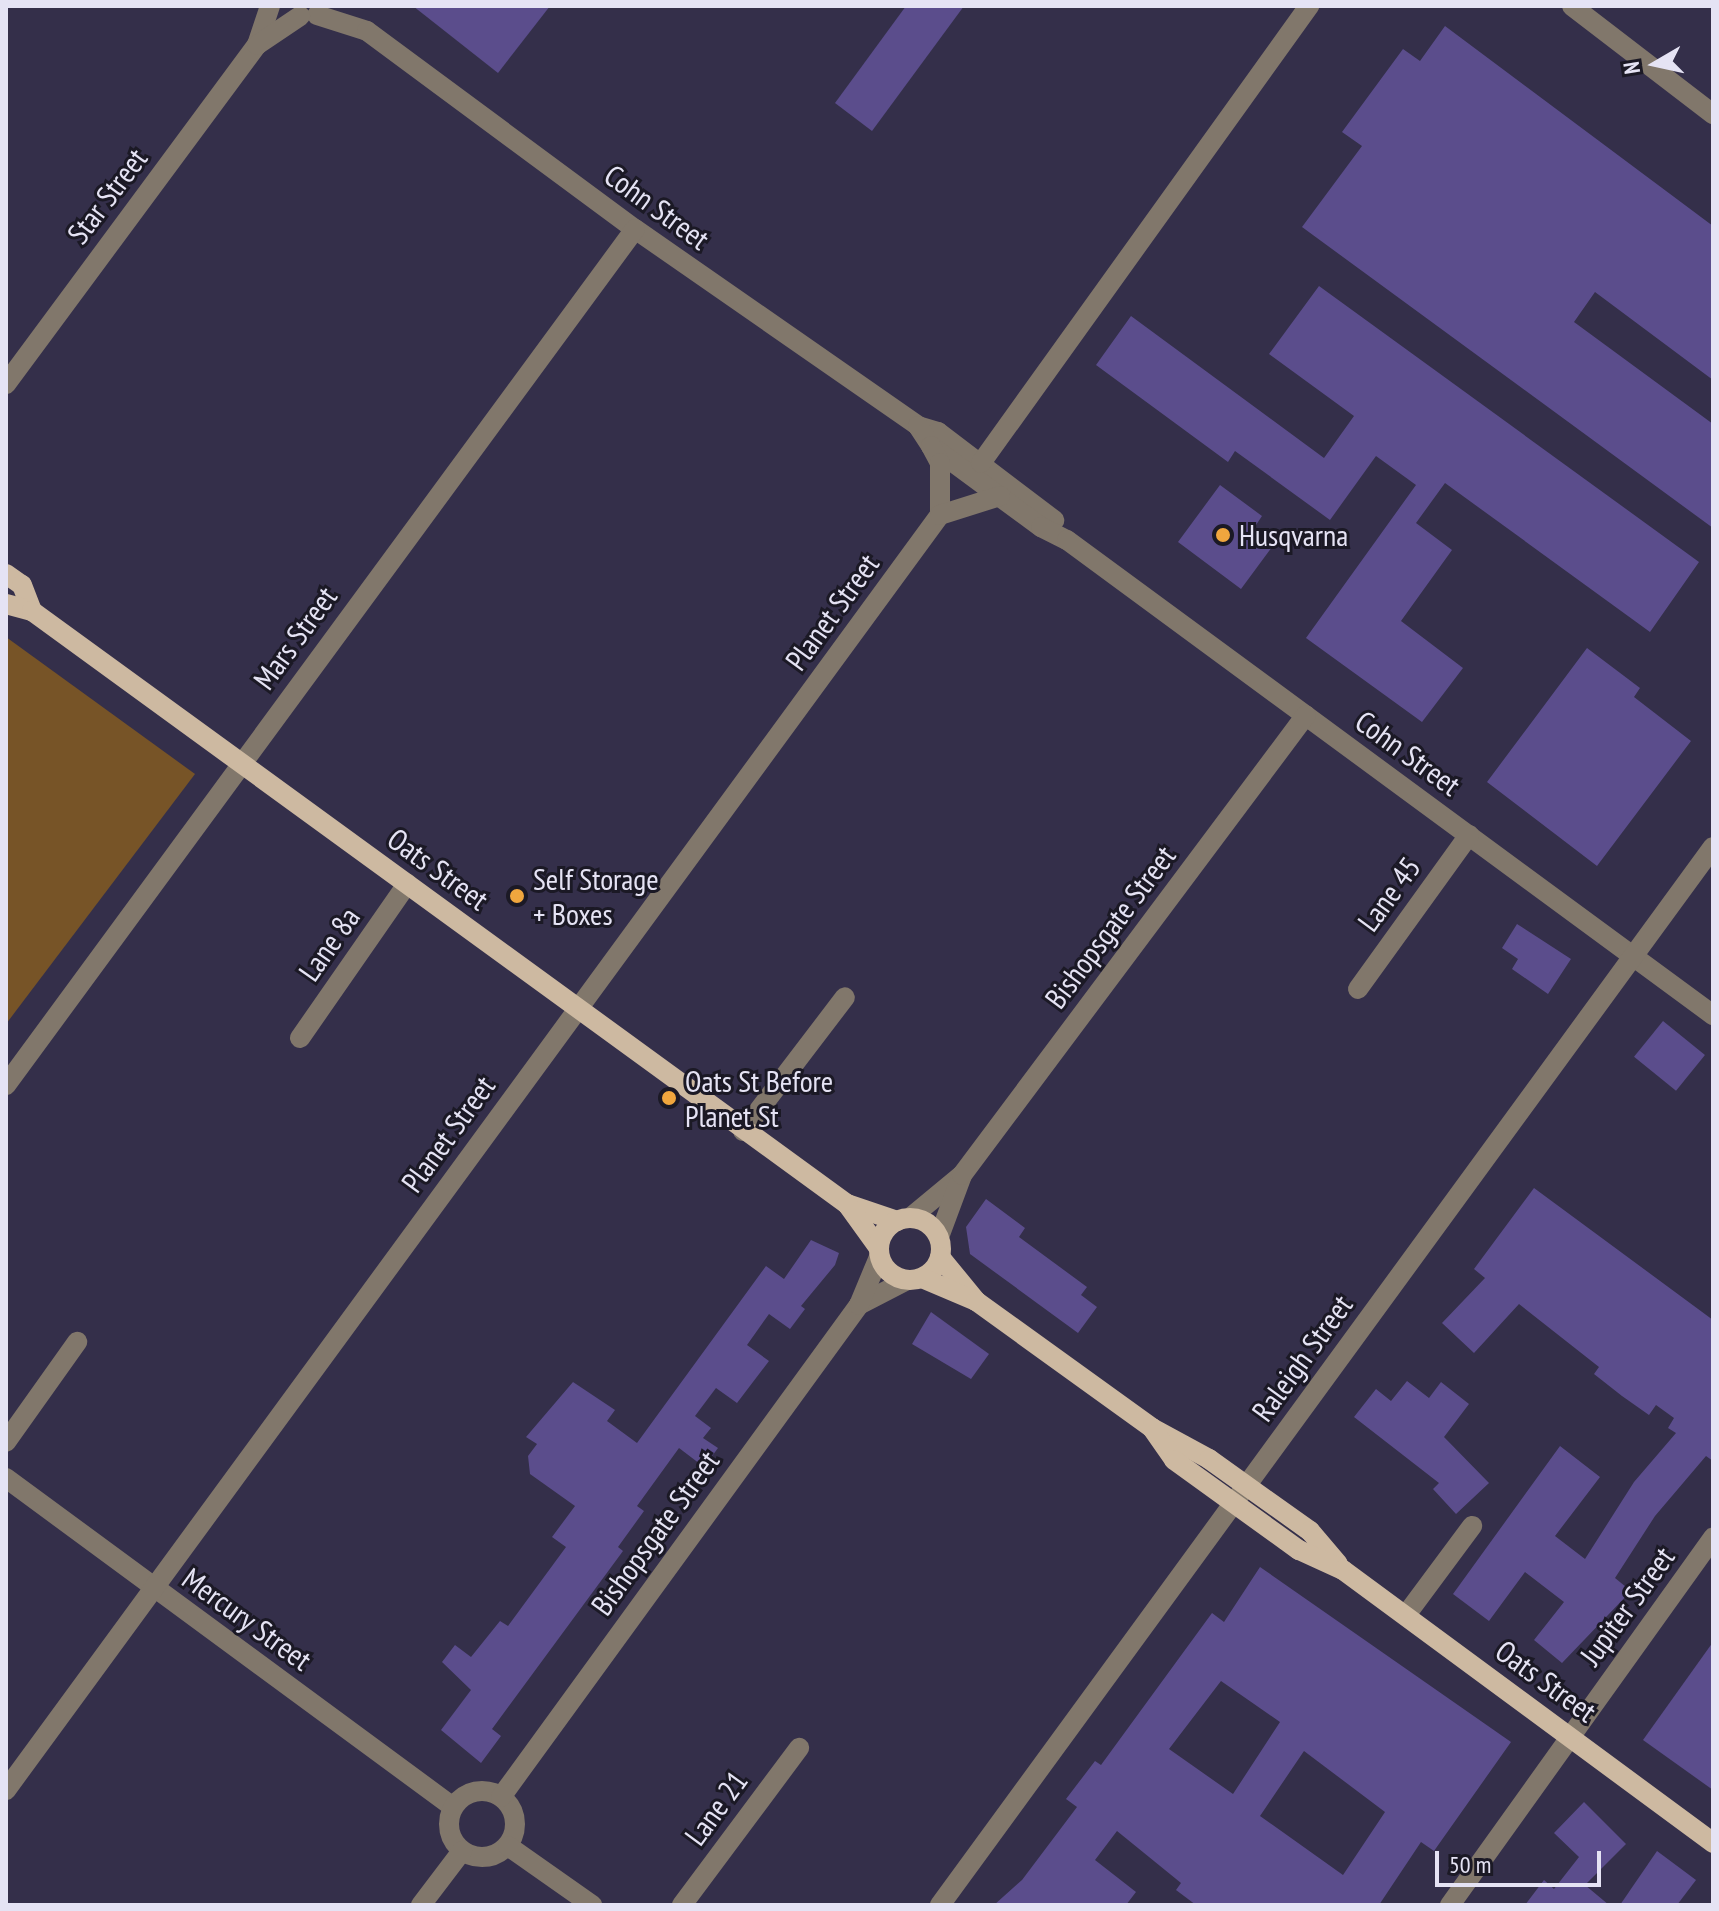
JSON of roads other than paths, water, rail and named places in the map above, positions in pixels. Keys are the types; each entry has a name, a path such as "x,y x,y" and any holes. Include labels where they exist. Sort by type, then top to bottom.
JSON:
{"main road":[{"name":"Oats Street","path":"6,574 22,585 32,611"},
{"name":"Oats Street","path":"6,604 32,611 847,1204 904,1220"},
{"name":"Oats Street","path":"847,1204 879,1252"},
{"path":"904,1220 926,1223 939,1247 915,1279 889,1273 879,1252 904,1220"},
{"name":"Oats Street","path":"939,1247 976,1301"},
{"name":"Oats Street","path":"915,1279 976,1301 1240,1494 1299,1550 1343,1570 1713,1843"}],"street":[{"name":"Star Street","path":"6,384 257,45 270,6"},
{"name":"Cohn Street","path":"281,6 316,12 367,31 635,229 918,426 938,432 981,463 1055,521 1067,540"},
{"name":"Cohn Street","path":"354,6 367,31"},
{"path":"981,463 1309,6"},
{"path":"1572,6 1713,113"},
{"name":"Star Street","path":"257,45 316,12"},
{"name":"Mars Street","path":"6,1085 241,761 635,229"},
{"name":"Cohn Street","path":"918,426 931,446 1067,540 1713,1015"},
{"path":"931,446 940,463 940,515 1000,496"},
{"name":"Planet Street","path":"6,1790 940,515"},
{"name":"Bishopsgate Street","path":"904,1220 962,1175 1306,715"},
{"name":"Lane 45","path":"1358,989 1469,835"},
{"name":"Raleigh Street","path":"940,1905 1713,847"},
{"name":"Lane 8a","path":"300,1038 407,884"},
{"path":"743,1131 845,997"},
{"name":"Bishopsgate Street","path":"939,1247 962,1175"},
{"name":"Bishopsgate Street","path":"501,1797 859,1305 879,1252"},
{"name":"Bishopsgate Street","path":"859,1305 915,1279"},
{"path":"6,1442 77,1342"},
{"name":"Mercury Street","path":"6,1478 453,1807"},
{"path":"1406,1615 1472,1526"},
{"name":"Jupiter Street","path":"1450,1905 1713,1538"},
{"name":"Lane 21","path":"682,1905 799,1748"},
{"path":"469,1793 501,1797 514,1814 508,1846 491,1857 462,1851 451,1836 453,1807 469,1793"},
{"path":"508,1846 592,1905"},
{"path":"421,1905 462,1851"}],"place":[{"name":"Husqvarna","path":"1223,535"},
{"name":"Self Storage + Boxes","path":"517,896"},
{"name":"Oats St Before Planet St","path":"669,1098"}]}
